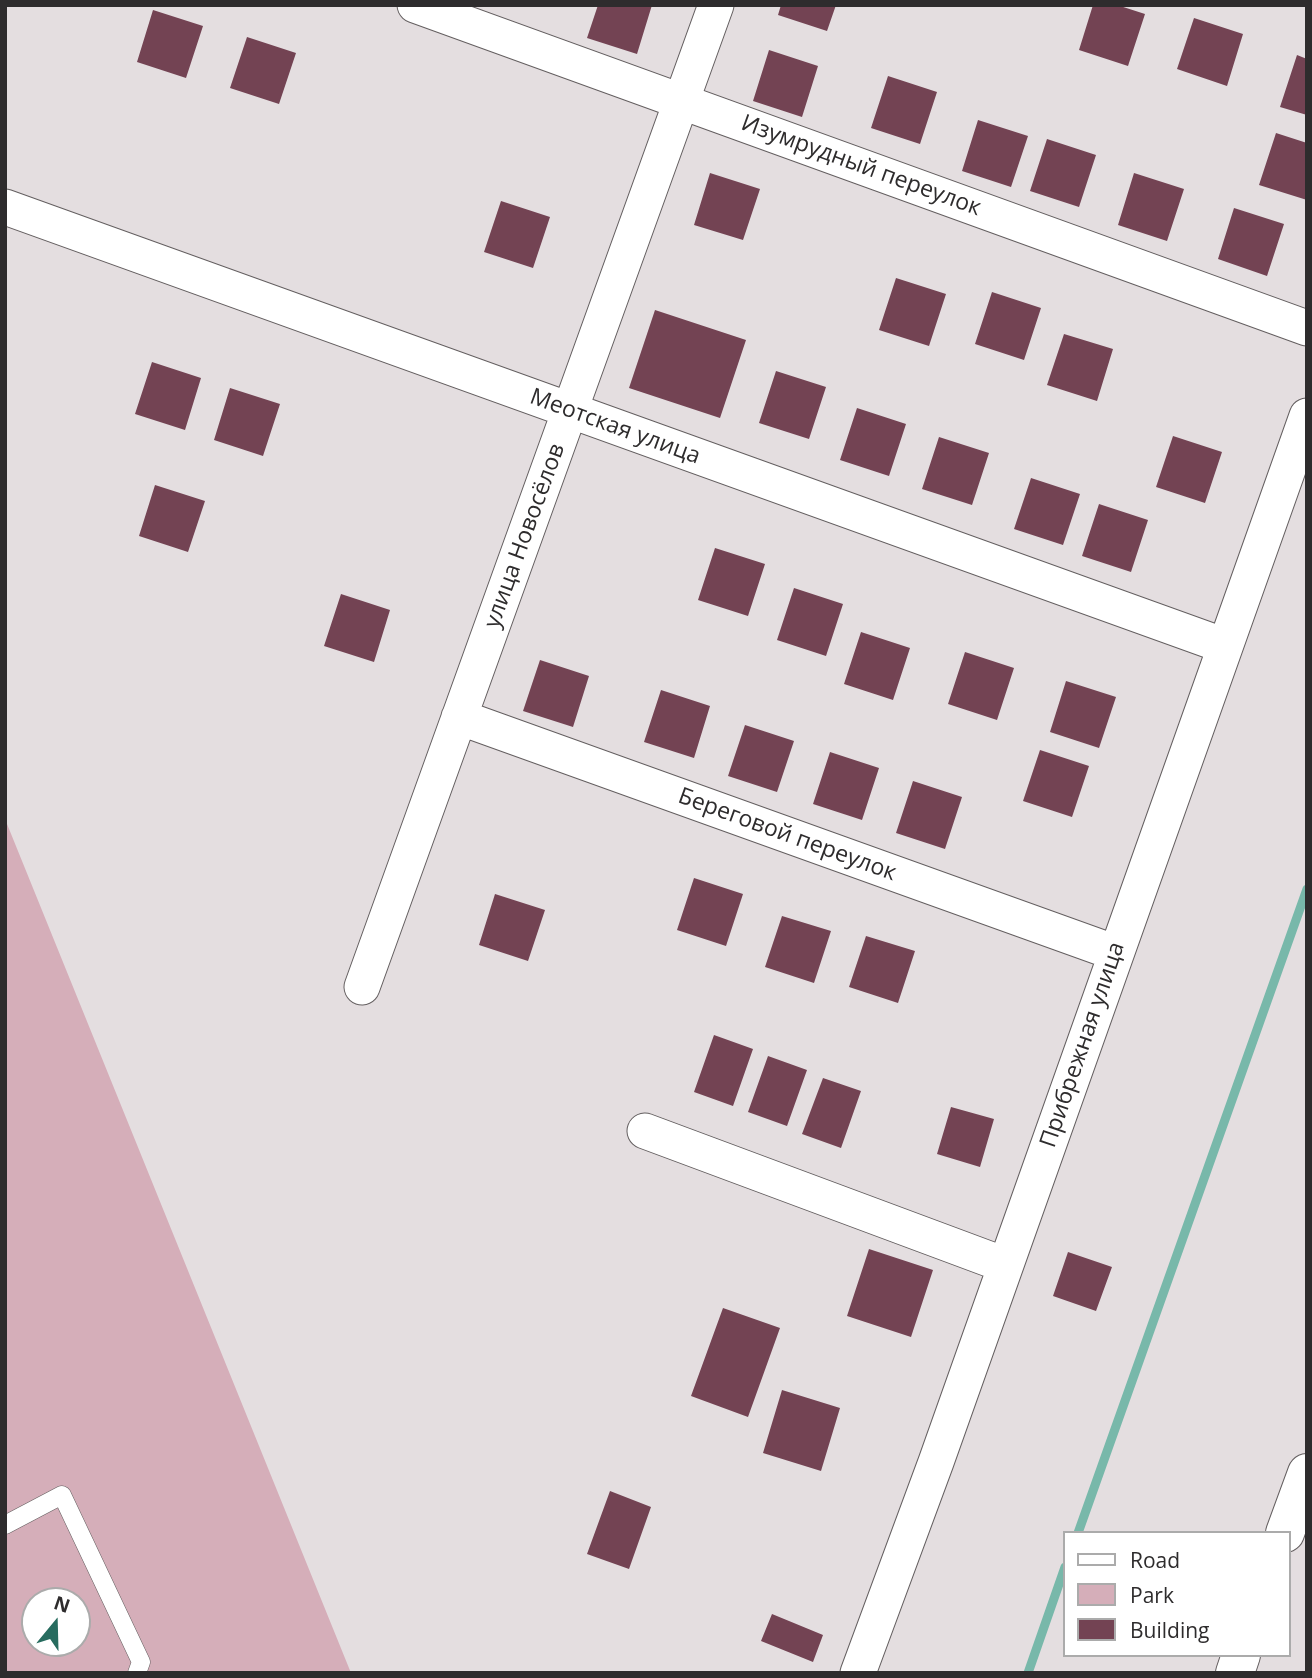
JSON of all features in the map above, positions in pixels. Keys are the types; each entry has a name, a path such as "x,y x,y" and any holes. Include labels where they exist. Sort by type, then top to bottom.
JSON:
{"main road":[{"path":"1286,1531 1307,1473"}],"street":[{"name":"Изумрудный переулок","path":"415,5 1307,328"},
{"name":"улица Новосёлов","path":"362,987 716,5"},
{"name":"Меотская улица","path":"5,207 1225,646"},
{"name":"Прибрежная улица","path":"858,1673 936,1462 1307,416"},
{"name":"Береговой переулок","path":"459,717 1116,953"},
{"path":"646,1130 1006,1265"}],"lane":[{"path":"5,1525 62,1495 141,1662 137,1673"}],"green space":[{"path":"5,819 351,1673 5,1673"}],"building":[{"path":"598,5 652,5 637,54 587,38"},
{"path":"781,5 836,5 827,31 778,15"},
{"path":"1093,5 1117,5 1145,14 1128,66 1079,50"},
{"path":"153,10 203,26 186,78 137,62"},
{"path":"1194,18 1243,34 1227,86 1177,69"},
{"path":"247,37 296,53 279,104 230,88"},
{"path":"769,50 818,66 802,117 753,101"},
{"path":"1297,55 1307,59 1307,115 1280,107"},
{"path":"888,76 937,92 920,144 871,128"},
{"path":"978,120 1028,136 1011,187 962,171"},
{"path":"1276,133 1307,143 1307,200 1259,185"},
{"path":"1047,139 1096,155 1079,207 1030,191"},
{"path":"710,173 760,189 743,240 694,225"},
{"path":"1134,173 1184,189 1167,241 1118,225"},
{"path":"501,201 550,217 533,268 484,252"},
{"path":"1234,208 1284,224 1267,276 1218,259"},
{"path":"896,278 946,294 929,346 879,330"},
{"path":"992,292 1041,308 1024,360 975,344"},
{"path":"655,310 746,340 720,418 629,388"},
{"path":"1064,334 1113,349 1097,401 1047,385"},
{"path":"152,362 201,378 185,430 135,414"},
{"path":"776,371 826,387 809,439 759,423"},
{"path":"230,388 280,404 263,456 214,440"},
{"path":"857,408 906,424 889,476 840,460"},
{"path":"1173,436 1222,452 1205,503 1156,487"},
{"path":"939,437 989,453 972,505 922,489"},
{"path":"1031,478 1080,494 1063,545 1014,529"},
{"path":"155,485 205,501 188,552 139,536"},
{"path":"1099,504 1148,520 1131,572 1082,556"},
{"path":"715,548 765,564 748,616 698,600"},
{"path":"794,588 843,604 826,656 777,640"},
{"path":"341,594 390,610 374,662 324,646"},
{"path":"861,632 910,648 893,700 844,684"},
{"path":"965,652 1014,668 997,720 948,704"},
{"path":"540,660 589,676 573,727 523,711"},
{"path":"1066,681 1116,697 1099,748 1050,732"},
{"path":"661,690 710,706 694,758 644,742"},
{"path":"745,725 794,741 777,792 728,776"},
{"path":"1040,750 1089,766 1072,817 1023,801"},
{"path":"830,752 879,768 862,820 813,804"},
{"path":"913,781 962,797 945,849 896,833"},
{"path":"694,878 743,894 726,946 677,930"},
{"path":"495,894 545,910 528,961 479,945"},
{"path":"782,916 831,931 814,983 765,967"},
{"path":"866,936 915,951 898,1003 849,987"},
{"path":"714,1035 753,1049 733,1106 694,1092"},
{"path":"768,1056 807,1070 787,1126 748,1112"},
{"path":"823,1078 861,1091 841,1148 802,1134"},
{"path":"951,1107 994,1119 980,1167 937,1154"},
{"path":"869,1249 933,1270 911,1337 847,1316"},
{"path":"1068,1252 1112,1267 1096,1311 1053,1296"},
{"path":"723,1308 780,1328 748,1417 691,1396"},
{"path":"782,1390 840,1408 821,1471 763,1453"},
{"path":"610,1491 651,1507 629,1569 587,1554"},
{"path":"772,1614 823,1635 813,1662 761,1641"}],"waterway":[{"path":"1079,1531 1307,889"},
{"path":"1028,1673 1064,1570"}]}
